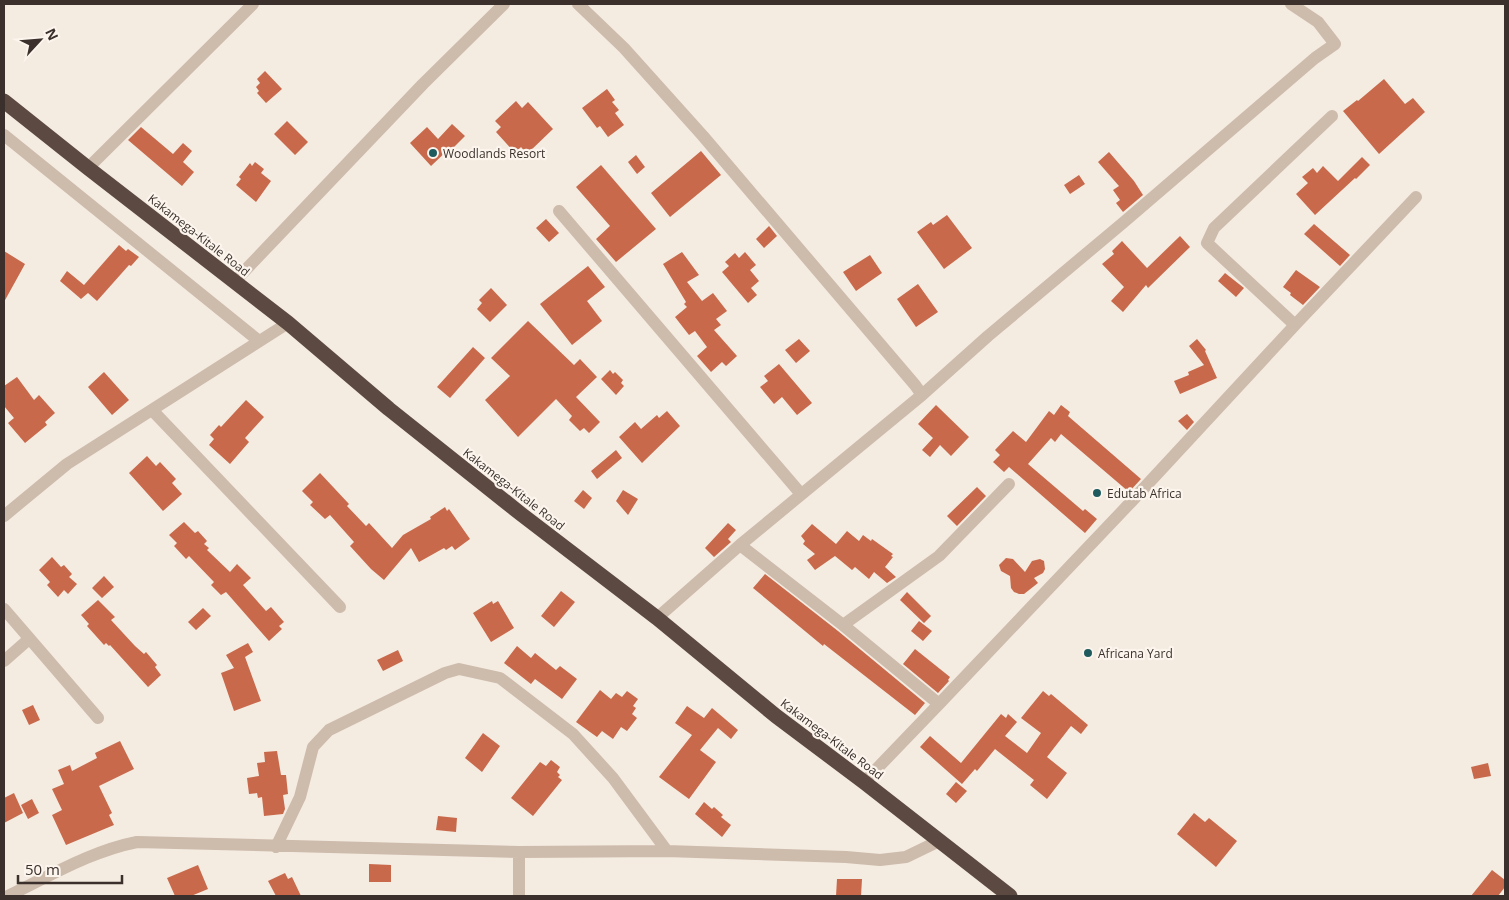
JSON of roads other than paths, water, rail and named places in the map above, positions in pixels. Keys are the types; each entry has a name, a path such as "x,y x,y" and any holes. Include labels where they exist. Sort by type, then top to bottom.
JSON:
{"highway":[{"name":"Kakamega-Kitale Road","path":"4,101 288,323 389,409 520,514 657,618 776,716 1010,896"}],"street":[{"path":"88,168 253,4"},
{"path":"234,282 423,84 504,4"},
{"path":"578,4 624,48 703,136 922,395"},
{"path":"657,618 740,545 922,395 988,336 1117,229 1315,58 1335,44 1318,22 1291,4"},
{"path":"1295,324 1207,243 1214,228 1332,116"},
{"path":"4,135 259,341"},
{"path":"864,782 1416,197"},
{"path":"559,211 801,494"},
{"path":"4,516 67,464 288,323"},
{"path":"152,410 340,607"},
{"path":"843,625 939,556 1010,484"},
{"path":"740,545 843,625 939,704"},
{"path":"4,609 98,718"},
{"path":"4,661 30,639"},
{"path":"276,847 300,797 313,747 329,730 445,673 460,669 500,678 573,734 614,778 667,851"},
{"path":"8,896 95,854 116,846 137,842 519,852 667,851 846,857 880,860 906,857 939,841"},
{"path":"518,896 519,852"}],"place":[{"name":"Woodlands Resort","path":"433,153"},
{"name":"Edutab Africa","path":"1097,493"},
{"name":"Africana Yard","path":"1088,653"}]}
